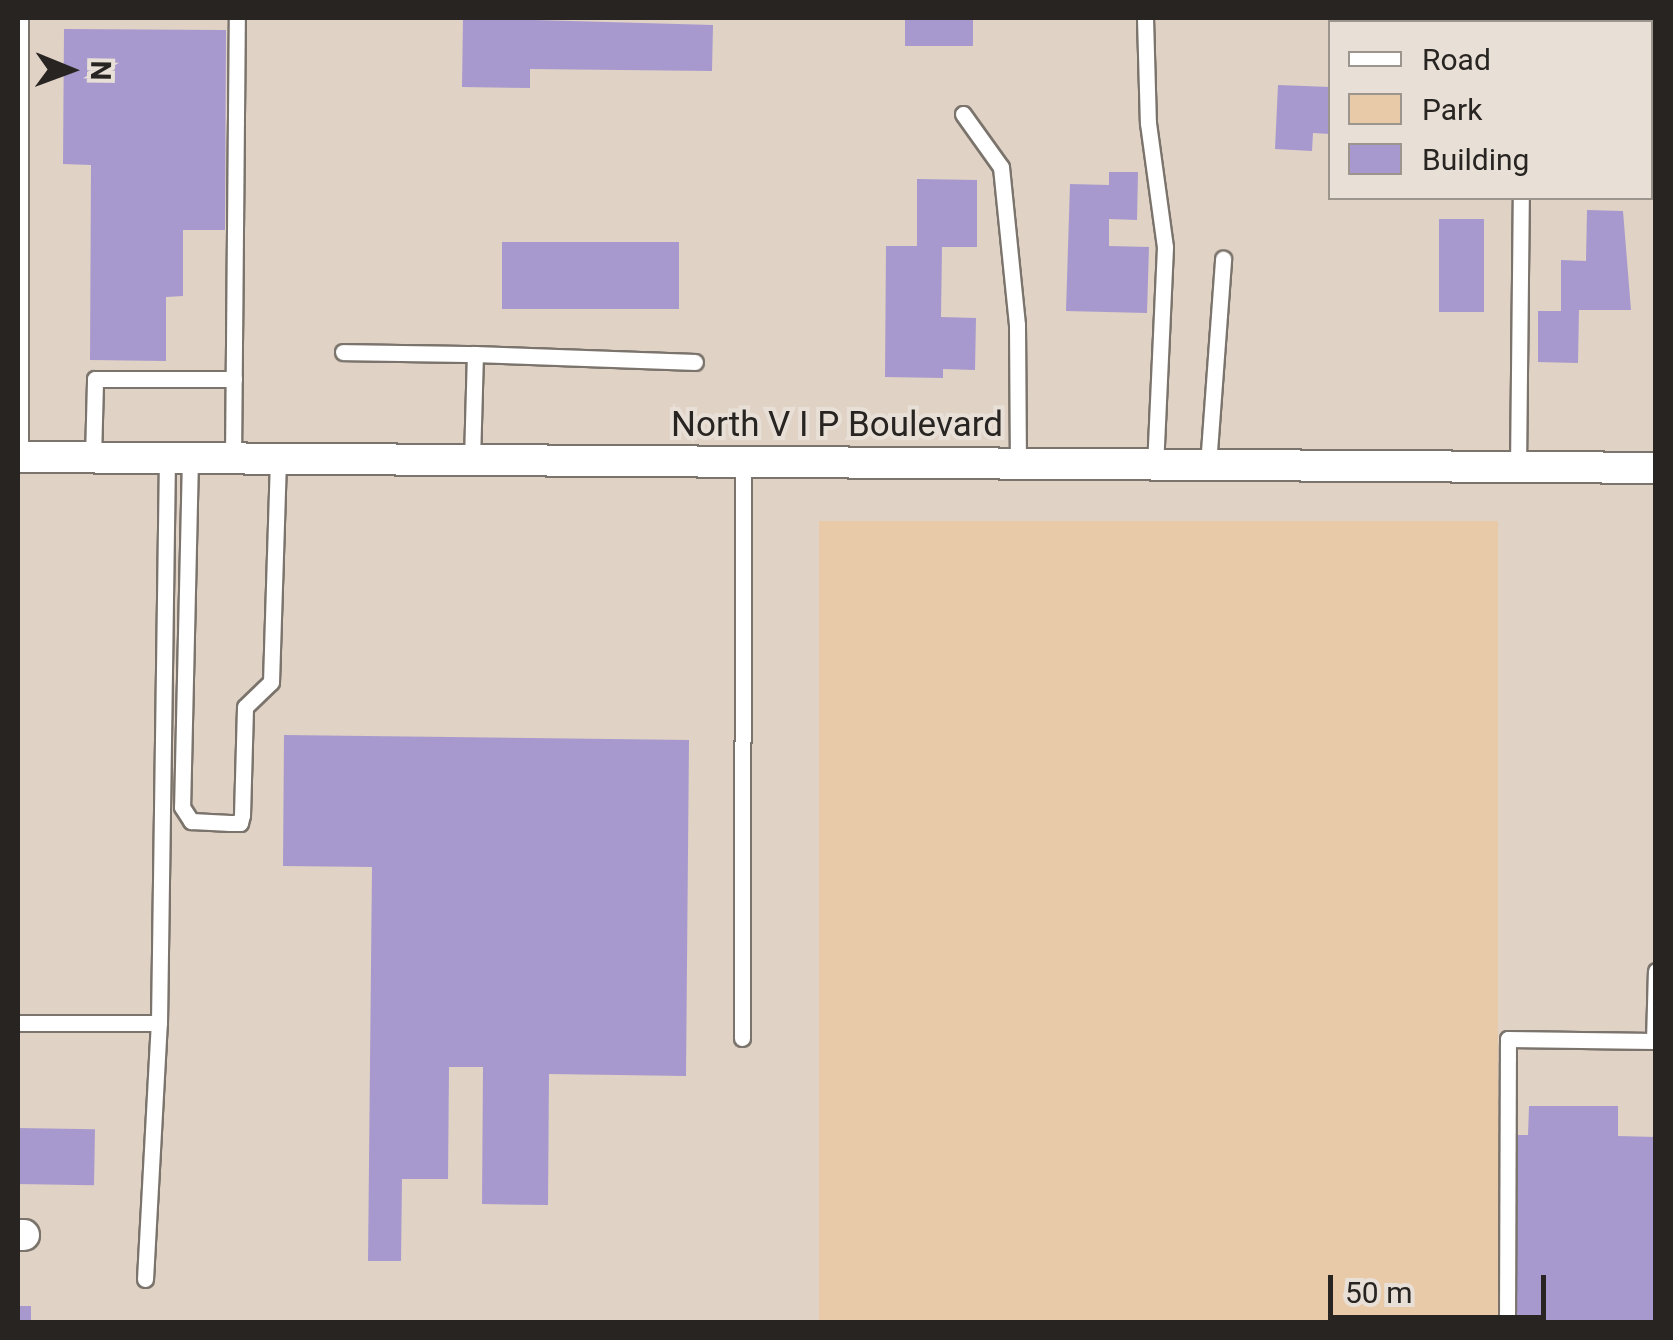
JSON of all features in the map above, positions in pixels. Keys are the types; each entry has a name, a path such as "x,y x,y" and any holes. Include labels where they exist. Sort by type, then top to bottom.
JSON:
{"street":[{"name":"North V I P Boulevard","path":"19,457 1656,468"}],"lane":[{"path":"19,457 20,18"},
{"path":"233,458 237,18"},
{"path":"1145,18 1148,123 1165,247 1155,465"},
{"path":"964,114 1001,168 1017,325 1018,464"},
{"path":"1518,468 1522,200"},
{"path":"1208,465 1223,259"},
{"path":"343,352 695,362"},
{"path":"472,460 475,354"},
{"path":"93,458 95,379 234,379"},
{"path":"178,458 182,807 191,822 230,823 240,823 242,815 245,707 271,682 278,460"},
{"path":"146,1279 159,1023 178,458"},
{"path":"742,1038 743,462"},
{"path":"1506,1322 1508,1039 1654,1041 1656,971"},
{"path":"18,1023 159,1023"}],"shaded area":[{"path":"18,18 1655,18 1655,1322 1493,1322 1498,522 819,522 819,1322 18,1322"}],"green space":[{"path":"819,521 1498,521 1498,1322 819,1322"}],"building":[{"path":"463,18 713,25 712,71 530,69 530,88 462,87"},
{"path":"905,18 973,18 973,46 905,46"},
{"path":"64,29 226,30 225,230 183,230 183,296 166,297 166,361 90,360 91,165 63,164"},
{"path":"1278,85 1328,87 1328,134 1313,133 1312,151 1275,149"},
{"path":"1109,172 1138,172 1137,220 1109,219 1109,246 1149,247 1147,313 1066,311 1070,184 1109,185"},
{"path":"917,179 977,180 977,247 942,247 941,317 976,318 975,370 943,369 943,378 885,377 886,246 917,246"},
{"path":"1587,210 1623,211 1631,310 1579,310 1578,363 1538,362 1538,311 1561,311 1561,260 1586,261"},
{"path":"1439,219 1484,219 1484,312 1439,312"},
{"path":"502,242 679,242 679,309 502,309"},
{"path":"284,735 689,740 686,1076 549,1074 548,1205 482,1204 483,1067 449,1067 448,1179 402,1179 401,1261 368,1261 372,867 283,866"},
{"path":"1529,1106 1618,1106 1618,1136 1656,1137 1656,1322 1513,1322 1515,1135 1528,1135"},
{"path":"18,1128 95,1129 94,1185 18,1184"},
{"path":"18,1306 31,1306 31,1322 18,1322"}]}
